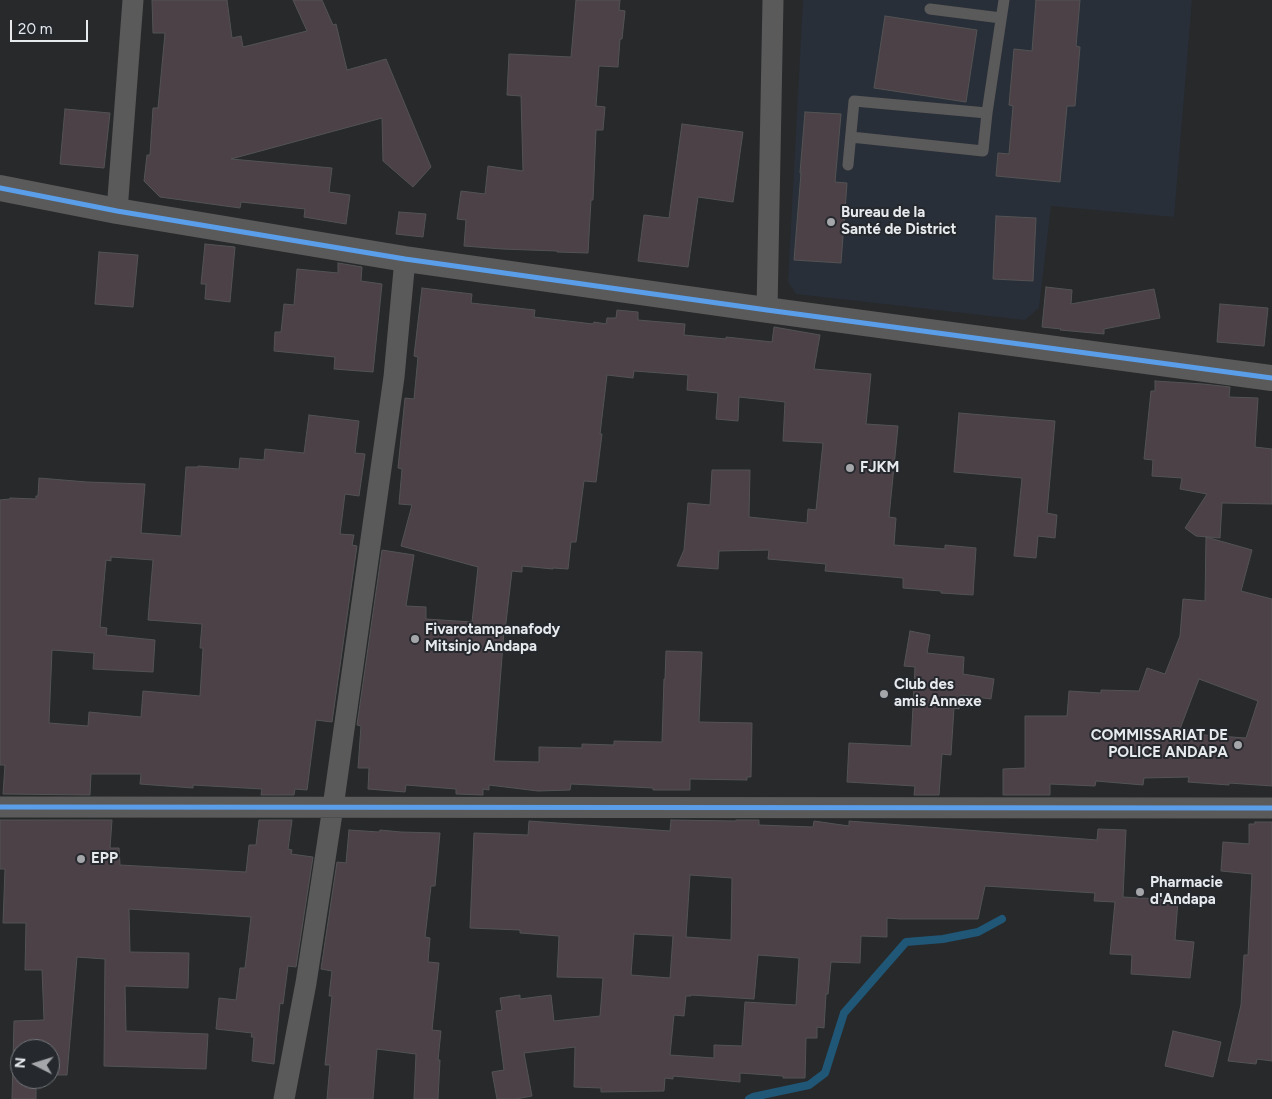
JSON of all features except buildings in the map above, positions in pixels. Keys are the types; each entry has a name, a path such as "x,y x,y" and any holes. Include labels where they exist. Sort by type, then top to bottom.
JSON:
{"street":[{"path":"117,211 133,0"},
{"path":"767,310 773,0"},
{"path":"0,188 117,211 405,259 1272,378"},
{"path":"284,1099 306,983 333,807 394,377 405,259"},
{"path":"0,807 1272,808"}],"lane":[{"path":"850,137 983,151 1004,0"},
{"path":"930,8 1002,18"},
{"path":"848,165 854,101 987,113"}],"shaded area":[{"path":"803,0 1192,0 1174,217 1051,206 1039,308 1025,320 796,294 788,282"}],"waterway":[{"path":"749,1099 809,1085 825,1073 844,1013 906,942 943,939 978,932 1002,919"}],"cycle path":[{"path":"0,188 117,211 405,259 1272,378"},
{"path":"0,807 1272,808"}],"place":[{"name":"Bureau de la Santé de District","path":"831,222"},
{"name":"FJKM","path":"850,468"},
{"name":"Fivarotampanafody Mitsinjo Andapa","path":"415,639"},
{"name":"Club des amis Annexe","path":"884,694"},
{"name":"COMMISSARIAT DE POLICE ANDAPA","path":"1238,745"},
{"name":"EPP","path":"81,859"},
{"name":"Pharmacie d'Andapa","path":"1140,892"}]}
